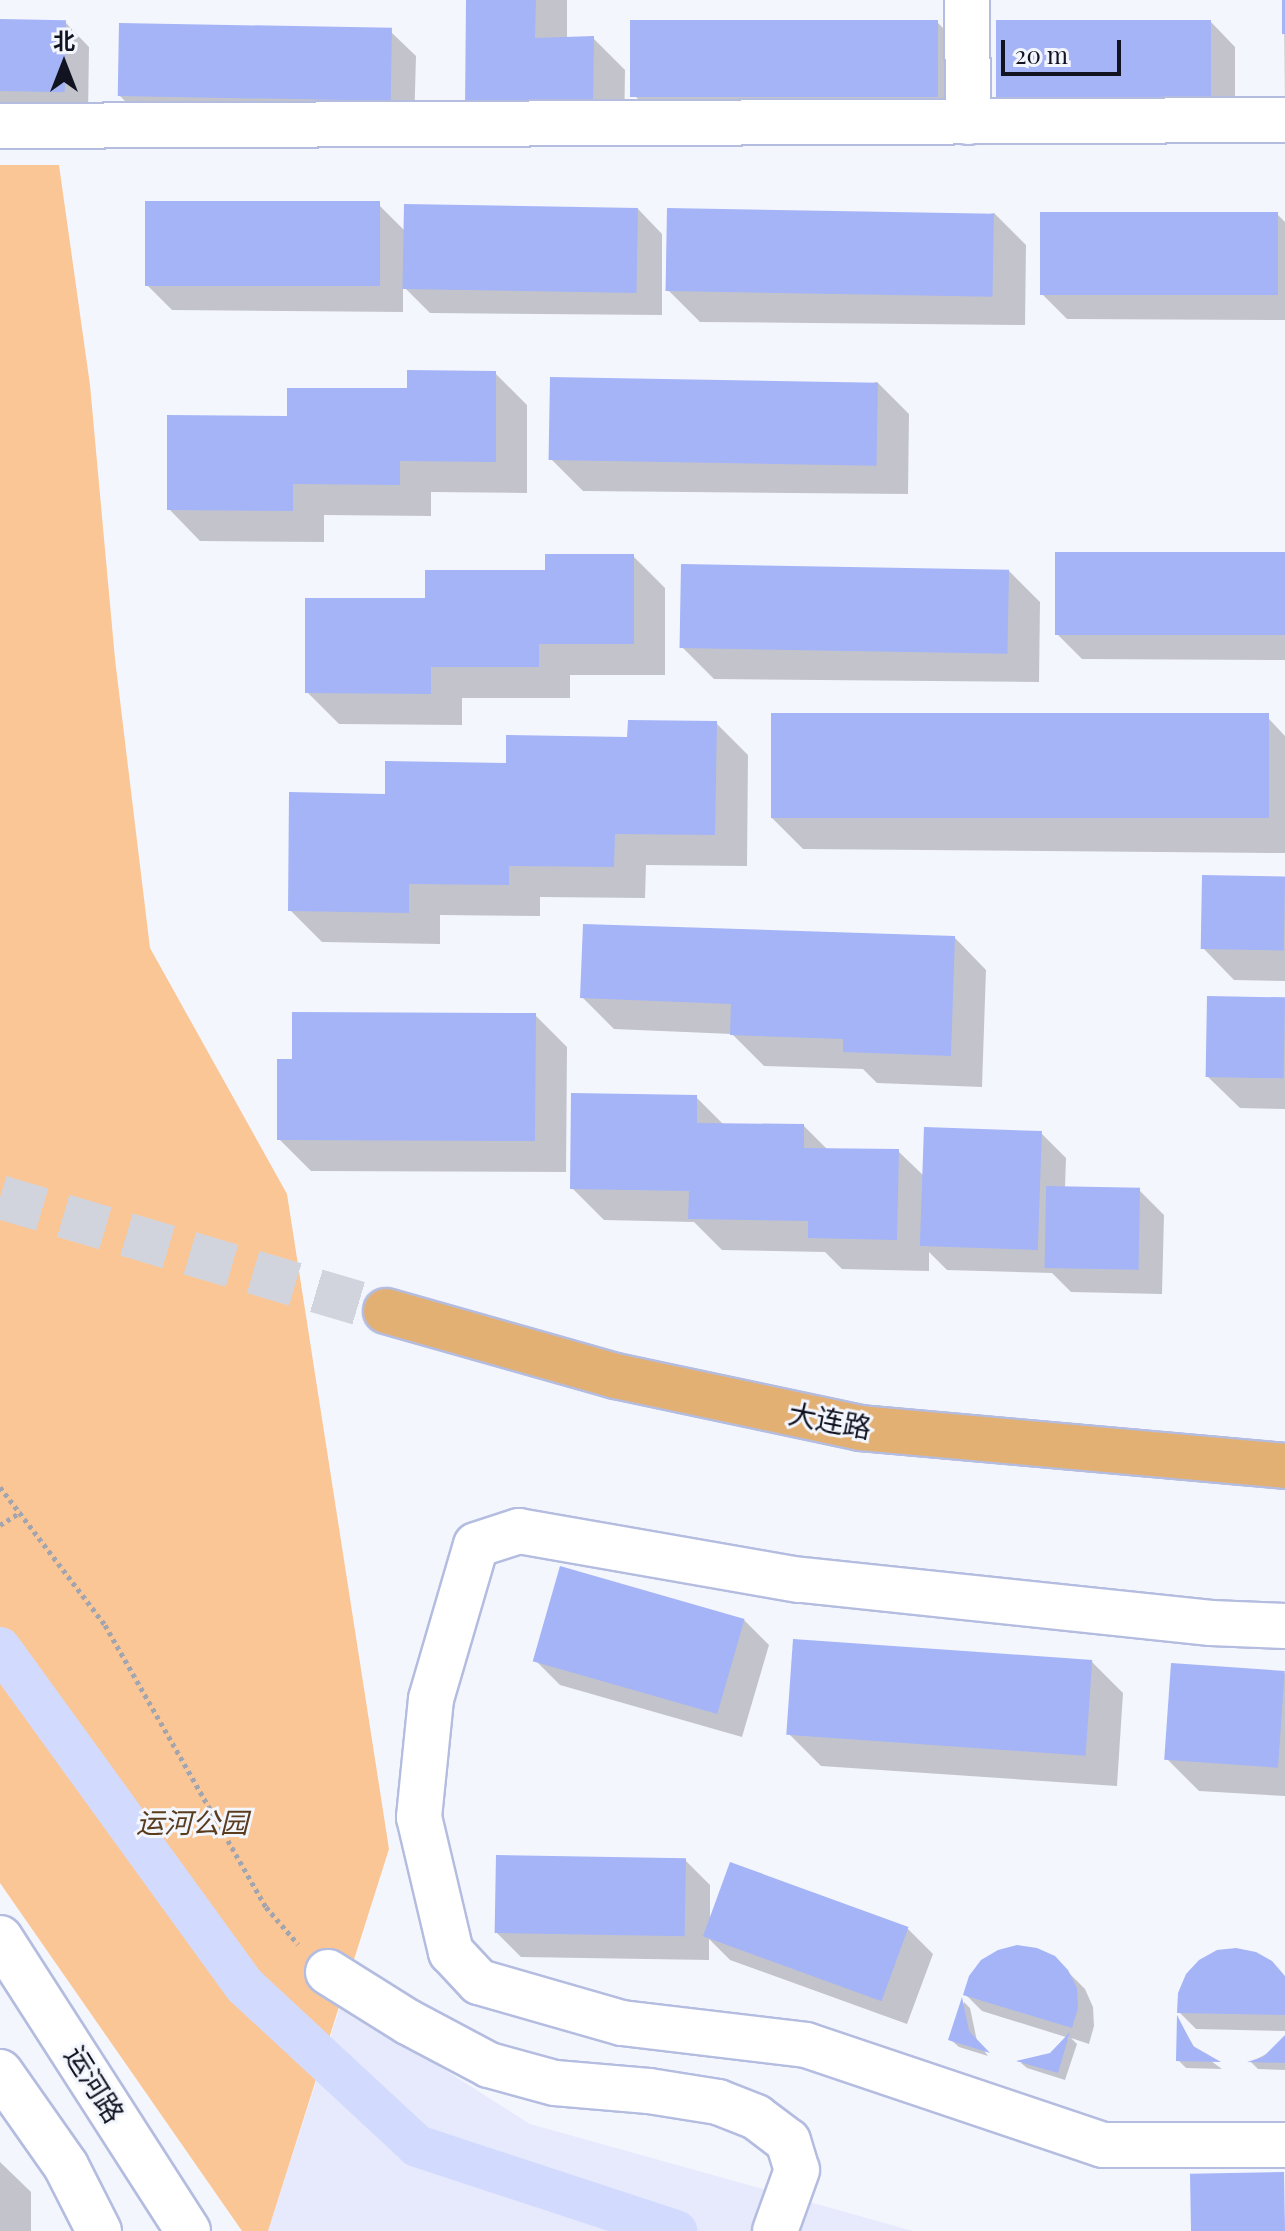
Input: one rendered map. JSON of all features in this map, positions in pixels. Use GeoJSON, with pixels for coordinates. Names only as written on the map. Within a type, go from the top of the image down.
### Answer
{"type":"FeatureCollection","features":[{"type":"Feature","properties":{"kind":"main road","name":"大连路"},"geometry":{"type":"LineString","coordinates":[[386,1311],[616,1376],[861,1428],[1285,1466]]}},
{"type":"Feature","properties":{"kind":"street"},"geometry":{"type":"LineString","coordinates":[[967,0],[968,122]]}},
{"type":"Feature","properties":{"kind":"street"},"geometry":{"type":"LineString","coordinates":[[0,126],[1285,120]]}},
{"type":"Feature","properties":{"kind":"street"},"geometry":{"type":"LineString","coordinates":[[1285,1626],[1211,1623],[799,1580],[519,1531],[476,1545],[431,1699],[419,1817],[451,1952],[479,1982],[622,2023],[806,2045],[1103,2145],[1285,2145]]}},
{"type":"Feature","properties":{"kind":"street","name":"运河路"},"geometry":{"type":"LineString","coordinates":[[0,1938],[188,2231]]}},
{"type":"Feature","properties":{"kind":"street"},"geometry":{"type":"LineString","coordinates":[[328,1972],[408,2022],[489,2065],[555,2083],[649,2091],[718,2102],[756,2117],[788,2141],[797,2170],[775,2231]]}},
{"type":"Feature","properties":{"kind":"street"},"geometry":{"type":"LineString","coordinates":[[0,2072],[66,2166],[99,2231]]}},
{"type":"Feature","properties":{"kind":"path"},"geometry":{"type":"LineString","coordinates":[[0,1487],[105,1625],[266,1907],[308,1956],[328,1972]]}},
{"type":"Feature","properties":{"kind":"path"},"geometry":{"type":"LineString","coordinates":[[0,1525],[21,1512]]}},
{"type":"Feature","properties":{"kind":"shaded area"},"geometry":{"type":"Polygon","coordinates":[[[341,2004],[530,2124],[913,2231],[268,2231],[341,2004]]]}},
{"type":"Feature","properties":{"kind":"green space","name":"运河公园"},"geometry":{"type":"Polygon","coordinates":[[[0,165],[59,165],[90,385],[115,659],[150,948],[287,1194],[389,1849],[268,2231],[242,2231],[0,1883],[0,165]]]}},
{"type":"Feature","properties":{"kind":"building"},"geometry":{"type":"Polygon","coordinates":[[[466,0],[536,0],[535,38],[594,36],[593,110],[465,111],[466,0]]]}},
{"type":"Feature","properties":{"kind":"building"},"geometry":{"type":"Polygon","coordinates":[[[1282,0],[1285,0],[1285,34],[1282,34],[1282,0]]]}},
{"type":"Feature","properties":{"kind":"building"},"geometry":{"type":"Polygon","coordinates":[[[0,19],[66,20],[65,92],[0,91],[0,19]]]}},
{"type":"Feature","properties":{"kind":"building"},"geometry":{"type":"Polygon","coordinates":[[[630,20],[938,20],[938,97],[630,97],[630,20]]]}},
{"type":"Feature","properties":{"kind":"building"},"geometry":{"type":"Polygon","coordinates":[[[996,20],[1211,20],[1211,97],[996,97],[996,20]]]}},
{"type":"Feature","properties":{"kind":"building"},"geometry":{"type":"Polygon","coordinates":[[[119,23],[392,28],[391,101],[118,96],[119,23]]]}},
{"type":"Feature","properties":{"kind":"building"},"geometry":{"type":"Polygon","coordinates":[[[145,201],[380,201],[380,286],[145,286],[145,201]]]}},
{"type":"Feature","properties":{"kind":"building"},"geometry":{"type":"Polygon","coordinates":[[[404,204],[638,208],[636,293],[403,289],[404,204]]]}},
{"type":"Feature","properties":{"kind":"building"},"geometry":{"type":"Polygon","coordinates":[[[667,208],[994,214],[993,297],[666,291],[667,208]]]}},
{"type":"Feature","properties":{"kind":"building"},"geometry":{"type":"Polygon","coordinates":[[[1040,212],[1278,212],[1278,295],[1040,295],[1040,212]]]}},
{"type":"Feature","properties":{"kind":"building"},"geometry":{"type":"Polygon","coordinates":[[[407,370],[496,371],[496,462],[400,461],[400,485],[293,484],[293,511],[167,510],[167,415],[287,416],[287,388],[407,388],[407,370]]]}},
{"type":"Feature","properties":{"kind":"building"},"geometry":{"type":"Polygon","coordinates":[[[550,377],[878,383],[877,466],[549,460],[550,377]]]}},
{"type":"Feature","properties":{"kind":"building"},"geometry":{"type":"Polygon","coordinates":[[[1055,552],[1285,552],[1285,635],[1055,635],[1055,552]]]}},
{"type":"Feature","properties":{"kind":"building"},"geometry":{"type":"Polygon","coordinates":[[[545,554],[634,554],[634,644],[539,644],[539,667],[431,667],[431,694],[305,693],[305,598],[425,598],[425,570],[545,570],[545,554]]]}},
{"type":"Feature","properties":{"kind":"building"},"geometry":{"type":"Polygon","coordinates":[[[681,564],[1009,570],[1007,654],[680,648],[681,564]]]}},
{"type":"Feature","properties":{"kind":"building"},"geometry":{"type":"Polygon","coordinates":[[[771,713],[1269,713],[1269,818],[771,818],[771,713]]]}},
{"type":"Feature","properties":{"kind":"building"},"geometry":{"type":"Polygon","coordinates":[[[628,720],[717,721],[715,835],[615,834],[614,867],[509,866],[509,885],[409,884],[409,913],[288,911],[289,792],[385,794],[385,761],[506,763],[506,735],[627,737],[628,720]]]}},
{"type":"Feature","properties":{"kind":"building"},"geometry":{"type":"Polygon","coordinates":[[[1202,875],[1285,876],[1284,950],[1201,949],[1202,875]]]}},
{"type":"Feature","properties":{"kind":"building"},"geometry":{"type":"Polygon","coordinates":[[[583,924],[955,936],[951,1056],[843,1052],[843,1039],[730,1035],[731,1004],[580,998],[583,924]]]}},
{"type":"Feature","properties":{"kind":"building"},"geometry":{"type":"Polygon","coordinates":[[[1207,996],[1285,997],[1284,1078],[1206,1077],[1207,996]]]}},
{"type":"Feature","properties":{"kind":"building"},"geometry":{"type":"Polygon","coordinates":[[[292,1012],[536,1013],[535,1141],[277,1140],[277,1059],[292,1059],[292,1012]]]}},
{"type":"Feature","properties":{"kind":"building"},"geometry":{"type":"Polygon","coordinates":[[[571,1093],[697,1095],[697,1123],[804,1124],[804,1148],[899,1149],[897,1240],[808,1238],[808,1221],[688,1219],[689,1191],[570,1189],[571,1093]]]}},
{"type":"Feature","properties":{"kind":"building"},"geometry":{"type":"Polygon","coordinates":[[[924,1127],[1042,1131],[1038,1250],[920,1246],[924,1127]]]}},
{"type":"Feature","properties":{"kind":"building"},"geometry":{"type":"Polygon","coordinates":[[[1046,1186],[1140,1188],[1139,1270],[1045,1268],[1046,1186]]]}},
{"type":"Feature","properties":{"kind":"building"},"geometry":{"type":"Polygon","coordinates":[[[560,1566],[745,1619],[717,1714],[533,1661],[560,1566]]]}},
{"type":"Feature","properties":{"kind":"building"},"geometry":{"type":"Polygon","coordinates":[[[793,1639],[1092,1660],[1086,1756],[786,1735],[793,1639]]]}},
{"type":"Feature","properties":{"kind":"building"},"geometry":{"type":"Polygon","coordinates":[[[1171,1663],[1285,1671],[1278,1768],[1164,1760],[1171,1663]]]}},
{"type":"Feature","properties":{"kind":"building"},"geometry":{"type":"Polygon","coordinates":[[[496,1855],[686,1858],[685,1936],[495,1933],[496,1855]]]}},
{"type":"Feature","properties":{"kind":"building"},"geometry":{"type":"Polygon","coordinates":[[[730,1862],[909,1927],[882,2001],[703,1936],[730,1862]]]}},
{"type":"Feature","properties":{"kind":"building"},"geometry":{"type":"Polygon","coordinates":[[[1017,1945],[1037,1948],[1055,1956],[1068,1970],[1077,1988],[1078,2008],[1072,2028],[963,1995],[969,1976],[981,1960],[998,1950],[1017,1945]]]}},
{"type":"Feature","properties":{"kind":"building"},"geometry":{"type":"Polygon","coordinates":[[[1236,1948],[1256,1952],[1272,1961],[1285,1976],[1285,2015],[1177,2013],[1178,1993],[1186,1974],[1199,1960],[1217,1950],[1236,1948]]]}},
{"type":"Feature","properties":{"kind":"building"},"geometry":{"type":"Polygon","coordinates":[[[962,1997],[969,2031],[990,2053],[948,2040],[962,1997]]]}},
{"type":"Feature","properties":{"kind":"building"},"geometry":{"type":"Polygon","coordinates":[[[1177,2015],[1193,2046],[1221,2062],[1176,2061],[1177,2015]]]}},
{"type":"Feature","properties":{"kind":"building"},"geometry":{"type":"Polygon","coordinates":[[[1070,2032],[1058,2073],[1016,2061],[1050,2053],[1070,2032]]]}},
{"type":"Feature","properties":{"kind":"building"},"geometry":{"type":"Polygon","coordinates":[[[1285,2035],[1285,2063],[1247,2062],[1263,2057],[1285,2035]]]}},
{"type":"Feature","properties":{"kind":"building"},"geometry":{"type":"Polygon","coordinates":[[[1284,2172],[1285,2231],[1191,2231],[1190,2174],[1284,2172]]]}},
{"type":"Feature","properties":{"kind":"waterway"},"geometry":{"type":"LineString","coordinates":[[0,1648],[245,1986],[417,2146],[676,2231]]}},
{"type":"Feature","properties":{"kind":"tunnel"},"geometry":{"type":"LineString","coordinates":[[0,1197],[386,1311]]}}]}
